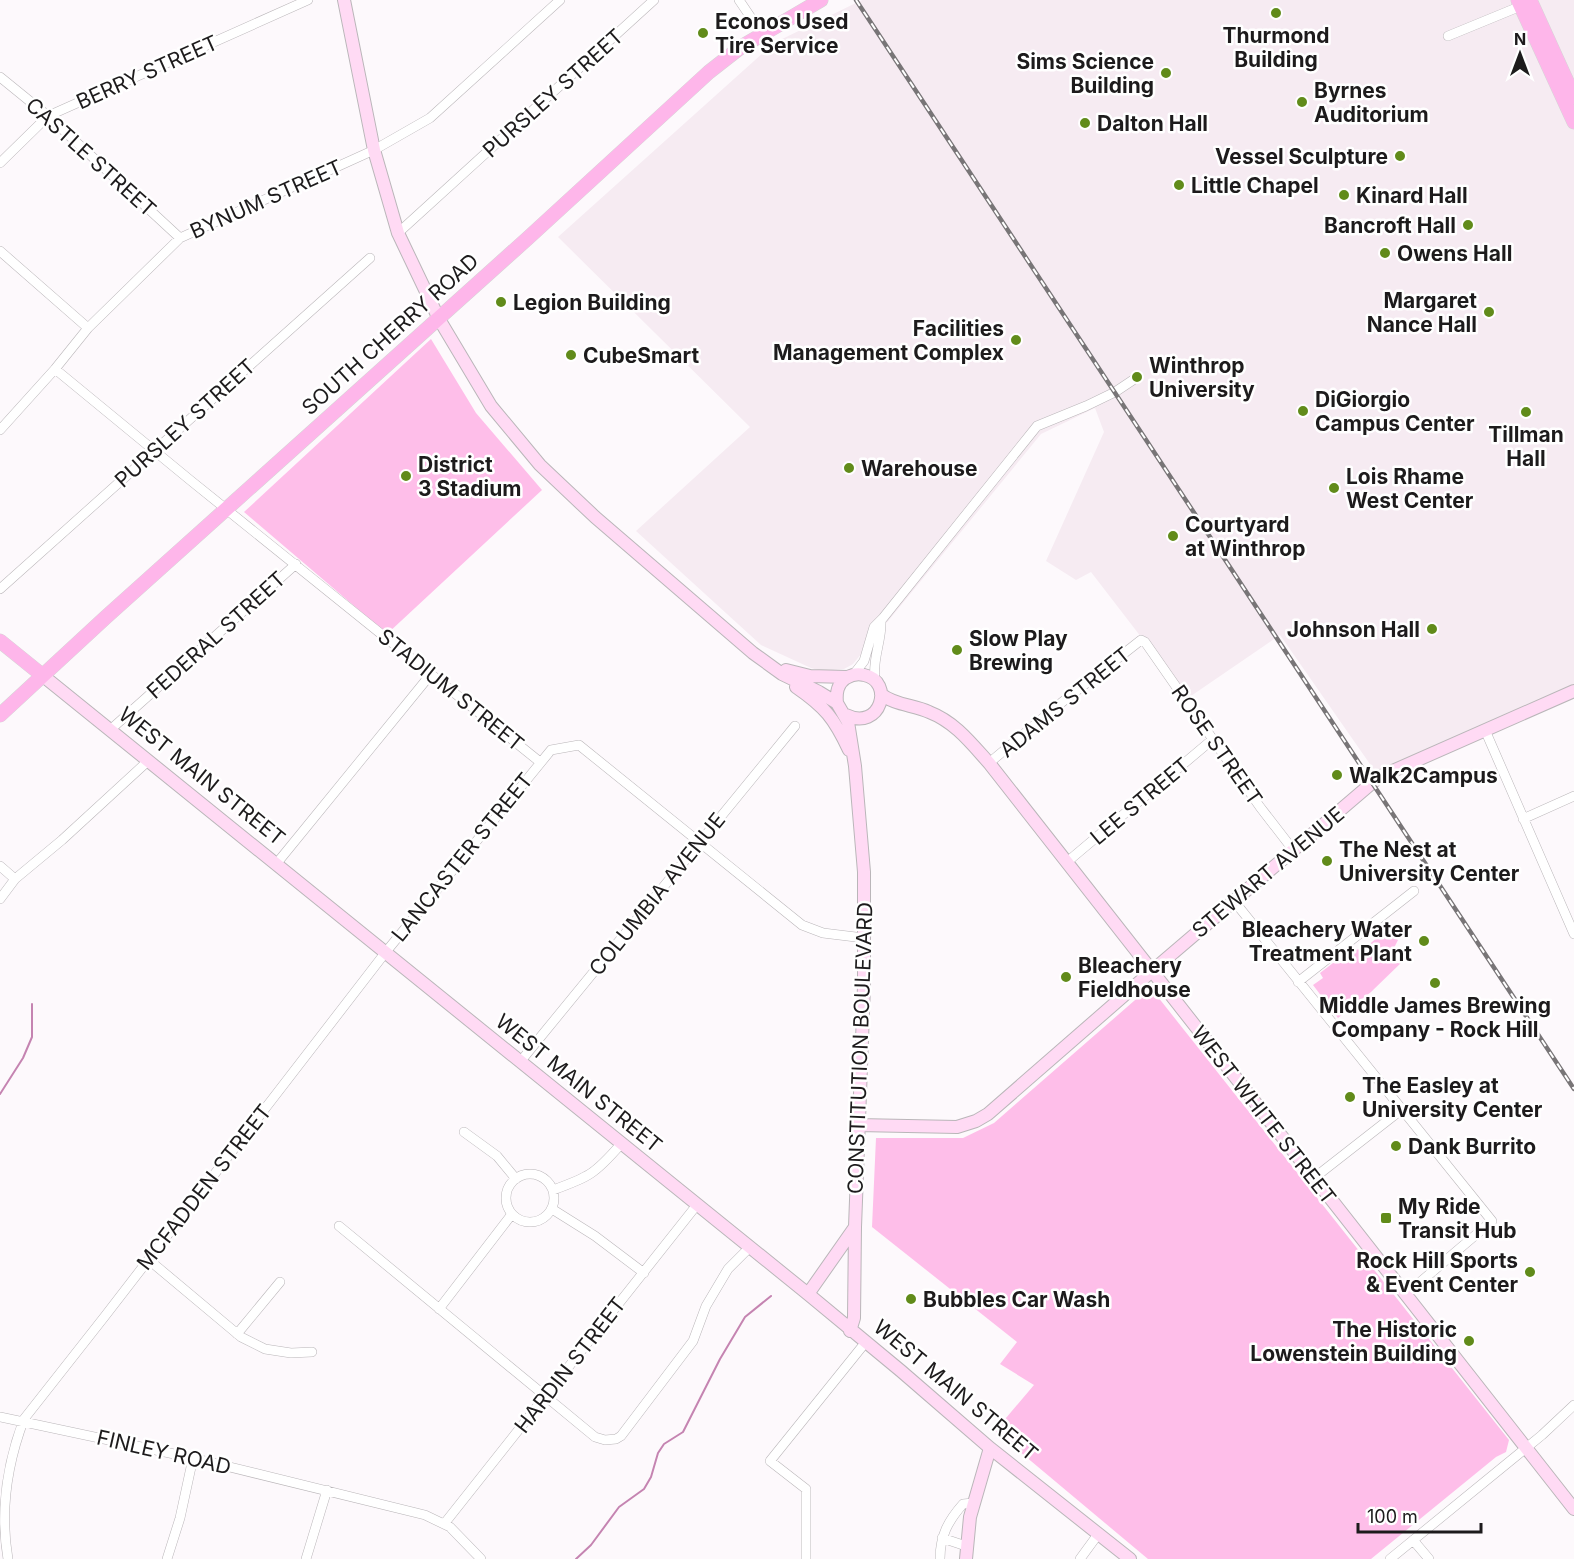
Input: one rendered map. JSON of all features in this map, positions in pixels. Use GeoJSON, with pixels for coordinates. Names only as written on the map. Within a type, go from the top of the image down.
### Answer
{"type":"FeatureCollection","features":[{"type":"Feature","properties":{"kind":"main road","name":"SOUTH CHERRY ROAD"},"geometry":{"type":"LineString","coordinates":[[0,715],[709,72],[762,34],[821,0]]}},
{"type":"Feature","properties":{"kind":"main road"},"geometry":{"type":"LineString","coordinates":[[1527,1],[1574,97]]}},
{"type":"Feature","properties":{"kind":"main road"},"geometry":{"type":"LineString","coordinates":[[1527,1],[1574,122]]}},
{"type":"Feature","properties":{"kind":"main road","name":"WEST MAIN STREET"},"geometry":{"type":"LineString","coordinates":[[0,641],[42,675]]}},
{"type":"Feature","properties":{"kind":"street","name":"BERRY STREET"},"geometry":{"type":"LineString","coordinates":[[0,163],[48,116],[308,0]]}},
{"type":"Feature","properties":{"kind":"street","name":"CONSTITUTION BOULEVARD"},"geometry":{"type":"LineString","coordinates":[[344,0],[374,150],[398,233],[439,319],[491,406],[540,465],[594,517],[753,653],[782,674],[837,703],[846,715],[855,763],[864,872],[862,1054],[858,1125],[854,1318],[850,1331]]}},
{"type":"Feature","properties":{"kind":"street","name":"BYNUM STREET"},"geometry":{"type":"LineString","coordinates":[[0,430],[88,328],[180,238],[213,221],[374,150],[430,118],[560,0]]}},
{"type":"Feature","properties":{"kind":"street","name":"PURSLEY STREET"},"geometry":{"type":"LineString","coordinates":[[398,233],[654,0]]}},
{"type":"Feature","properties":{"kind":"street"},"geometry":{"type":"LineString","coordinates":[[739,0],[762,34]]}},
{"type":"Feature","properties":{"kind":"street"},"geometry":{"type":"LineString","coordinates":[[1448,36],[1527,1]]}},
{"type":"Feature","properties":{"kind":"street","name":"CASTLE STREET"},"geometry":{"type":"LineString","coordinates":[[0,77],[48,116],[180,238]]}},
{"type":"Feature","properties":{"kind":"street"},"geometry":{"type":"LineString","coordinates":[[0,251],[88,328]]}},
{"type":"Feature","properties":{"kind":"street","name":"PURSLEY STREET"},"geometry":{"type":"LineString","coordinates":[[0,589],[370,258]]}},
{"type":"Feature","properties":{"kind":"street","name":"STADIUM STREET"},"geometry":{"type":"LineString","coordinates":[[55,369],[540,762],[551,750],[579,745],[802,925],[824,933],[864,938]]}},
{"type":"Feature","properties":{"kind":"street"},"geometry":{"type":"LineString","coordinates":[[837,703],[837,689],[864,661],[874,627],[1037,426],[1086,406],[1133,380]]}},
{"type":"Feature","properties":{"kind":"street","name":"FEDERAL STREET"},"geometry":{"type":"LineString","coordinates":[[110,730],[296,564]]}},
{"type":"Feature","properties":{"kind":"street"},"geometry":{"type":"LineString","coordinates":[[881,621],[874,657],[875,680],[881,694]]}},
{"type":"Feature","properties":{"kind":"street","name":"ROSE STREET"},"geometry":{"type":"LineString","coordinates":[[1141,640],[1145,642],[1294,851]]}},
{"type":"Feature","properties":{"kind":"street","name":"ADAMS STREET"},"geometry":{"type":"LineString","coordinates":[[989,763],[1141,640]]}},
{"type":"Feature","properties":{"kind":"street","name":"CONSTITUTION BOULEVARD"},"geometry":{"type":"LineString","coordinates":[[771,665],[810,676],[861,674],[875,680]]}},
{"type":"Feature","properties":{"kind":"street"},"geometry":{"type":"LineString","coordinates":[[277,863],[431,674]]}},
{"type":"Feature","properties":{"kind":"street"},"geometry":{"type":"LineString","coordinates":[[782,674],[830,715],[855,763]]}},
{"type":"Feature","properties":{"kind":"street","name":"WEST MAIN STREET"},"geometry":{"type":"LineString","coordinates":[[42,675],[277,863],[696,1206],[808,1294],[850,1331],[902,1371],[990,1448],[1130,1559]]}},
{"type":"Feature","properties":{"kind":"street","name":"STEWART AVENUE"},"geometry":{"type":"LineString","coordinates":[[858,1125],[951,1127],[976,1121],[1000,1105],[1152,971],[1379,777],[1574,691]]}},
{"type":"Feature","properties":{"kind":"street","name":"CONSTITUTION BOULEVARD"},"geometry":{"type":"LineString","coordinates":[[855,763],[859,731],[881,701],[881,694]]}},
{"type":"Feature","properties":{"kind":"street","name":"WEST WHITE STREET"},"geometry":{"type":"LineString","coordinates":[[881,694],[892,701],[920,708],[939,716],[959,729],[989,763],[1574,1509]]}},
{"type":"Feature","properties":{"kind":"street","name":"WEST WHITE STREET"},"geometry":{"type":"LineString","coordinates":[[871,714],[891,707],[920,708]]}},
{"type":"Feature","properties":{"kind":"street"},"geometry":{"type":"LineString","coordinates":[[846,715],[860,719],[871,714]]}},
{"type":"Feature","properties":{"kind":"street","name":"COLUMBIA AVENUE"},"geometry":{"type":"LineString","coordinates":[[520,1062],[795,726]]}},
{"type":"Feature","properties":{"kind":"street"},"geometry":{"type":"LineString","coordinates":[[1485,730],[1574,934]]}},
{"type":"Feature","properties":{"kind":"street","name":"LEE STREET"},"geometry":{"type":"LineString","coordinates":[[1067,862],[1213,739]]}},
{"type":"Feature","properties":{"kind":"street"},"geometry":{"type":"LineString","coordinates":[[0,899],[15,879],[62,840],[148,761]]}},
{"type":"Feature","properties":{"kind":"street","name":"LANCASTER STREET"},"geometry":{"type":"LineString","coordinates":[[385,953],[540,762]]}},
{"type":"Feature","properties":{"kind":"street"},"geometry":{"type":"LineString","coordinates":[[1523,819],[1574,796]]}},
{"type":"Feature","properties":{"kind":"street"},"geometry":{"type":"LineString","coordinates":[[0,866],[15,879]]}},
{"type":"Feature","properties":{"kind":"street"},"geometry":{"type":"LineString","coordinates":[[1298,982],[1414,891]]}},
{"type":"Feature","properties":{"kind":"street"},"geometry":{"type":"LineString","coordinates":[[1234,901],[1492,1221],[1406,1295]]}},
{"type":"Feature","properties":{"kind":"street","name":"MCFADDEN STREET"},"geometry":{"type":"LineString","coordinates":[[23,1421],[385,953]]}},
{"type":"Feature","properties":{"kind":"street"},"geometry":{"type":"LineString","coordinates":[[1314,1178],[1401,1110]]}},
{"type":"Feature","properties":{"kind":"street"},"geometry":{"type":"LineString","coordinates":[[464,1132],[497,1156],[516,1179]]}},
{"type":"Feature","properties":{"kind":"street"},"geometry":{"type":"LineString","coordinates":[[553,1190],[590,1176],[621,1144]]}},
{"type":"Feature","properties":{"kind":"street"},"geometry":{"type":"LineString","coordinates":[[532,1174],[548,1182],[553,1190],[552,1209],[538,1221],[528,1222],[519,1219],[507,1206],[508,1188],[516,1179],[532,1174]]}},
{"type":"Feature","properties":{"kind":"street","name":"HARDIN STREET"},"geometry":{"type":"LineString","coordinates":[[444,1524],[696,1206]]}},
{"type":"Feature","properties":{"kind":"street"},"geometry":{"type":"LineString","coordinates":[[552,1209],[595,1236],[644,1272]]}},
{"type":"Feature","properties":{"kind":"street"},"geometry":{"type":"LineString","coordinates":[[439,1309],[512,1214]]}},
{"type":"Feature","properties":{"kind":"street"},"geometry":{"type":"LineString","coordinates":[[339,1226],[595,1437],[605,1440],[621,1436],[693,1341],[706,1306],[728,1269],[749,1248]]}},
{"type":"Feature","properties":{"kind":"street"},"geometry":{"type":"LineString","coordinates":[[808,1294],[855,1227]]}},
{"type":"Feature","properties":{"kind":"street"},"geometry":{"type":"LineString","coordinates":[[149,1260],[237,1334],[264,1348],[291,1353],[312,1352]]}},
{"type":"Feature","properties":{"kind":"street"},"geometry":{"type":"LineString","coordinates":[[237,1334],[280,1282]]}},
{"type":"Feature","properties":{"kind":"street"},"geometry":{"type":"LineString","coordinates":[[806,1559],[806,1489],[770,1461],[865,1343]]}},
{"type":"Feature","properties":{"kind":"street"},"geometry":{"type":"LineString","coordinates":[[1390,1559],[1574,1405]]}},
{"type":"Feature","properties":{"kind":"street","name":"FINLEY ROAD"},"geometry":{"type":"LineString","coordinates":[[0,1417],[194,1458],[327,1490],[425,1515],[444,1524]]}},
{"type":"Feature","properties":{"kind":"street"},"geometry":{"type":"LineString","coordinates":[[8,1559],[2,1528],[3,1499],[23,1421]]}},
{"type":"Feature","properties":{"kind":"street"},"geometry":{"type":"LineString","coordinates":[[942,1538],[966,1553],[973,1503],[990,1448]]}},
{"type":"Feature","properties":{"kind":"street"},"geometry":{"type":"LineString","coordinates":[[167,1559],[180,1518],[194,1458]]}},
{"type":"Feature","properties":{"kind":"street"},"geometry":{"type":"LineString","coordinates":[[306,1559],[327,1490]]}},
{"type":"Feature","properties":{"kind":"street"},"geometry":{"type":"LineString","coordinates":[[940,1559],[942,1538],[948,1523],[963,1504],[973,1503]]}},
{"type":"Feature","properties":{"kind":"street"},"geometry":{"type":"LineString","coordinates":[[444,1524],[481,1559]]}},
{"type":"Feature","properties":{"kind":"street"},"geometry":{"type":"LineString","coordinates":[[1080,1559],[1099,1533]]}},
{"type":"Feature","properties":{"kind":"street"},"geometry":{"type":"LineString","coordinates":[[1413,1540],[1429,1559]]}},
{"type":"Feature","properties":{"kind":"shaded area","name":"Winthrop University"},"geometry":{"type":"Polygon","coordinates":[[[862,0],[1574,0],[1574,691],[1379,777],[1280,635],[1188,698],[1091,572],[1076,580],[1046,561],[1104,432],[1095,408],[1041,434],[853,664],[844,669],[821,671],[761,645],[636,531],[750,427],[558,237],[774,43],[862,0]]]}},
{"type":"Feature","properties":{"kind":"shaded area","name":"District 3 Stadium"},"geometry":{"type":"Polygon","coordinates":[[[431,339],[476,413],[542,490],[387,634],[244,512],[431,339]]]}},
{"type":"Feature","properties":{"kind":"shaded area"},"geometry":{"type":"Polygon","coordinates":[[[1388,928],[1398,940],[1394,948],[1404,960],[1371,992],[1338,1018],[1313,985],[1323,978],[1320,973],[1350,950],[1364,949],[1388,928]]]}},
{"type":"Feature","properties":{"kind":"shaded area"},"geometry":{"type":"Polygon","coordinates":[[[1150,987],[1509,1440],[1506,1452],[1496,1457],[1371,1559],[1148,1559],[995,1431],[1034,1385],[1000,1364],[1017,1342],[872,1227],[876,1138],[963,1138],[994,1123],[1150,987]]]}},
{"type":"Feature","properties":{"kind":"waterway"},"geometry":{"type":"LineString","coordinates":[[0,1094],[23,1058],[32,1037],[32,1004]]}},
{"type":"Feature","properties":{"kind":"waterway"},"geometry":{"type":"LineString","coordinates":[[576,1559],[591,1545],[619,1507],[644,1489],[651,1477],[658,1453],[664,1444],[683,1432],[720,1359],[745,1317],[771,1296]]}},
{"type":"Feature","properties":{"kind":"railway"},"geometry":{"type":"LineString","coordinates":[[856,0],[1574,1089]]}},
{"type":"Feature","properties":{"kind":"place","name":"Thurmond Building"},"geometry":{"type":"Point","coordinates":[1276,13]}},
{"type":"Feature","properties":{"kind":"place","name":"Econos Used Tire Service"},"geometry":{"type":"Point","coordinates":[703,33]}},
{"type":"Feature","properties":{"kind":"place","name":"Sims Science Building"},"geometry":{"type":"Point","coordinates":[1166,73]}},
{"type":"Feature","properties":{"kind":"place","name":"Byrnes Auditorium"},"geometry":{"type":"Point","coordinates":[1302,102]}},
{"type":"Feature","properties":{"kind":"place","name":"Dalton Hall"},"geometry":{"type":"Point","coordinates":[1085,123]}},
{"type":"Feature","properties":{"kind":"place","name":"Vessel Sculpture"},"geometry":{"type":"Point","coordinates":[1400,156]}},
{"type":"Feature","properties":{"kind":"place","name":"Little Chapel"},"geometry":{"type":"Point","coordinates":[1179,185]}},
{"type":"Feature","properties":{"kind":"place","name":"Kinard Hall"},"geometry":{"type":"Point","coordinates":[1344,195]}},
{"type":"Feature","properties":{"kind":"place","name":"Bancroft Hall"},"geometry":{"type":"Point","coordinates":[1468,225]}},
{"type":"Feature","properties":{"kind":"place","name":"Owens Hall"},"geometry":{"type":"Point","coordinates":[1385,253]}},
{"type":"Feature","properties":{"kind":"place","name":"Legion Building"},"geometry":{"type":"Point","coordinates":[501,302]}},
{"type":"Feature","properties":{"kind":"place","name":"Margaret Nance Hall"},"geometry":{"type":"Point","coordinates":[1489,312]}},
{"type":"Feature","properties":{"kind":"place","name":"Facilities Management Complex"},"geometry":{"type":"Point","coordinates":[1016,340]}},
{"type":"Feature","properties":{"kind":"place","name":"CubeSmart"},"geometry":{"type":"Point","coordinates":[571,355]}},
{"type":"Feature","properties":{"kind":"place","name":"Winthrop University"},"geometry":{"type":"Point","coordinates":[1137,377]}},
{"type":"Feature","properties":{"kind":"place","name":"DiGiorgio Campus Center"},"geometry":{"type":"Point","coordinates":[1303,411]}},
{"type":"Feature","properties":{"kind":"place","name":"Tillman Hall"},"geometry":{"type":"Point","coordinates":[1526,412]}},
{"type":"Feature","properties":{"kind":"place","name":"Warehouse"},"geometry":{"type":"Point","coordinates":[849,468]}},
{"type":"Feature","properties":{"kind":"place","name":"District 3 Stadium"},"geometry":{"type":"Point","coordinates":[406,476]}},
{"type":"Feature","properties":{"kind":"place","name":"Lois Rhame West Center"},"geometry":{"type":"Point","coordinates":[1334,488]}},
{"type":"Feature","properties":{"kind":"place","name":"Courtyard at Winthrop"},"geometry":{"type":"Point","coordinates":[1173,536]}},
{"type":"Feature","properties":{"kind":"place","name":"Johnson Hall"},"geometry":{"type":"Point","coordinates":[1432,629]}},
{"type":"Feature","properties":{"kind":"place","name":"Slow Play Brewing"},"geometry":{"type":"Point","coordinates":[957,650]}},
{"type":"Feature","properties":{"kind":"place","name":"Walk2Campus"},"geometry":{"type":"Point","coordinates":[1337,775]}},
{"type":"Feature","properties":{"kind":"place","name":"The Nest at University Center"},"geometry":{"type":"Point","coordinates":[1327,861]}},
{"type":"Feature","properties":{"kind":"place","name":"Bleachery Water Treatment Plant"},"geometry":{"type":"Point","coordinates":[1424,941]}},
{"type":"Feature","properties":{"kind":"place","name":"Bleachery Fieldhouse"},"geometry":{"type":"Point","coordinates":[1066,977]}},
{"type":"Feature","properties":{"kind":"place","name":"Middle James Brewing Company - Rock Hill"},"geometry":{"type":"Point","coordinates":[1435,983]}},
{"type":"Feature","properties":{"kind":"place","name":"The Easley at University Center"},"geometry":{"type":"Point","coordinates":[1350,1097]}},
{"type":"Feature","properties":{"kind":"place","name":"Dank Burrito"},"geometry":{"type":"Point","coordinates":[1396,1146]}},
{"type":"Feature","properties":{"kind":"place","name":"My Ride Transit Hub"},"geometry":{"type":"Point","coordinates":[1386,1218]}},
{"type":"Feature","properties":{"kind":"place","name":"Rock Hill Sports & Event Center"},"geometry":{"type":"Point","coordinates":[1530,1272]}},
{"type":"Feature","properties":{"kind":"place","name":"Bubbles Car Wash"},"geometry":{"type":"Point","coordinates":[911,1299]}},
{"type":"Feature","properties":{"kind":"place","name":"The Historic Lowenstein Building"},"geometry":{"type":"Point","coordinates":[1469,1341]}}]}
